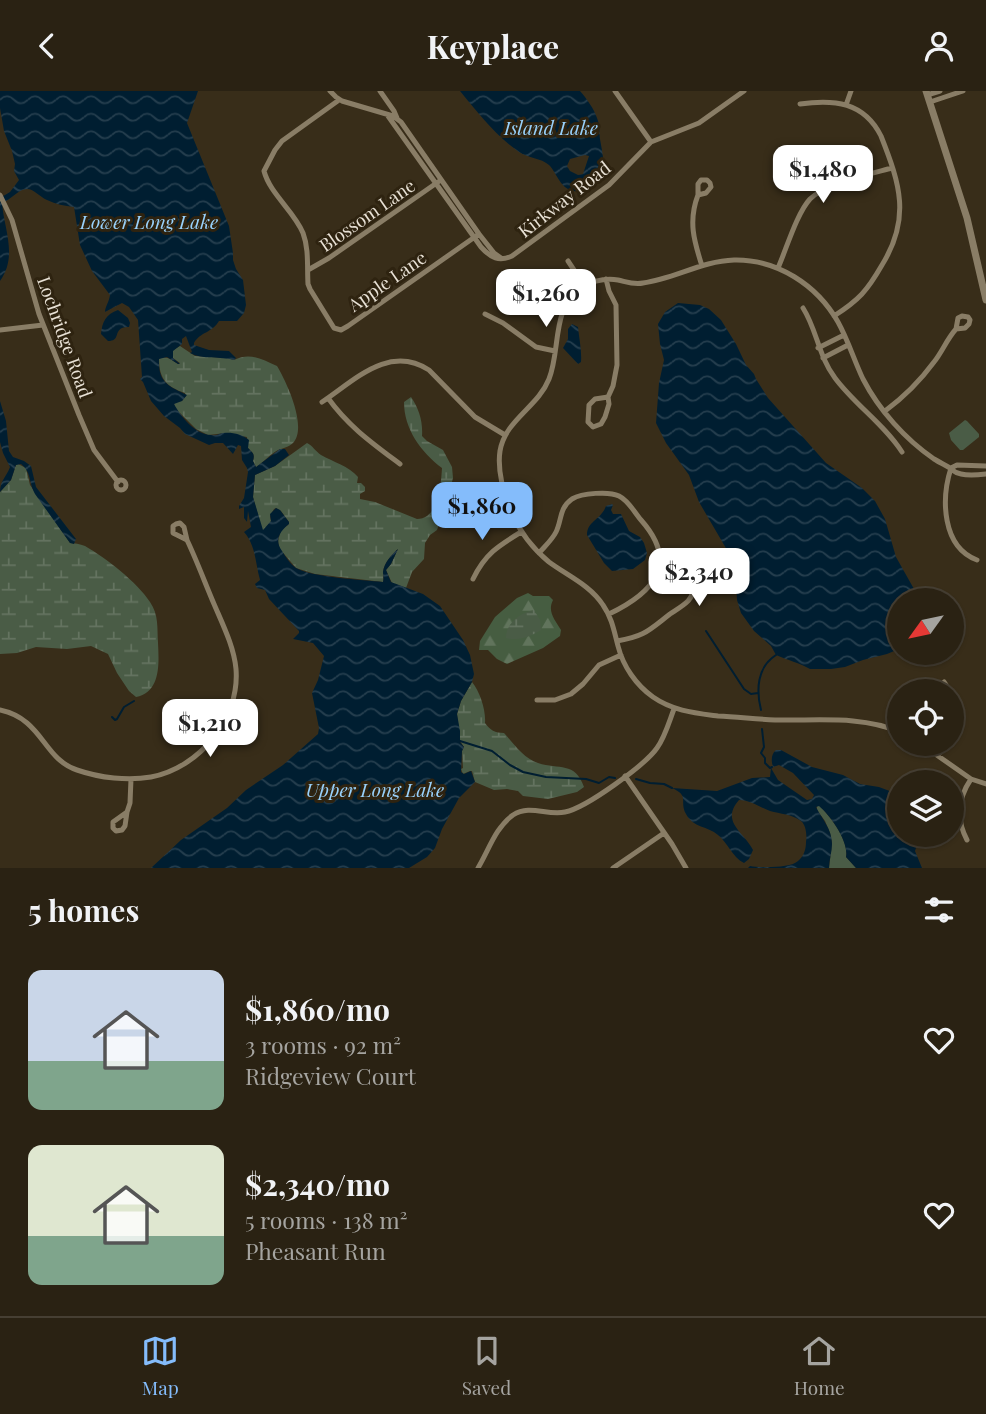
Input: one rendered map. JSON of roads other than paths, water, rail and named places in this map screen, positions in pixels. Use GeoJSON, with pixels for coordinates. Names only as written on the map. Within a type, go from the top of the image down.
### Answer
{"type":"FeatureCollection","features":[{"type":"Feature","properties":{"kind":"main road"},"geometry":{"type":"LineString","coordinates":[[928,96],[967,218],[986,300]]}},
{"type":"Feature","properties":{"kind":"street"},"geometry":{"type":"LineString","coordinates":[[330,91],[339,100],[397,118]]}},
{"type":"Feature","properties":{"kind":"street","name":"Kirkway Road"},"geometry":{"type":"LineString","coordinates":[[380,91],[438,182]]}},
{"type":"Feature","properties":{"kind":"street"},"geometry":{"type":"LineString","coordinates":[[615,91],[651,142]]}},
{"type":"Feature","properties":{"kind":"street","name":"Kirkway Road"},"geometry":{"type":"LineString","coordinates":[[388,115],[476,235],[481,247],[491,257],[503,259],[517,253],[603,190],[651,142],[699,123],[744,91]]}},
{"type":"Feature","properties":{"kind":"street"},"geometry":{"type":"LineString","coordinates":[[846,105],[851,91]]}},
{"type":"Feature","properties":{"kind":"street"},"geometry":{"type":"LineString","coordinates":[[928,96],[940,91]]}},
{"type":"Feature","properties":{"kind":"street"},"geometry":{"type":"LineString","coordinates":[[928,96],[963,91]]}},
{"type":"Feature","properties":{"kind":"street","name":"Apple Lane"},"geometry":{"type":"LineString","coordinates":[[339,100],[282,141],[264,171],[303,233],[307,248],[308,284],[334,328],[341,330],[476,235]]}},
{"type":"Feature","properties":{"kind":"street"},"geometry":{"type":"LineString","coordinates":[[800,104],[828,101],[860,111],[876,128],[898,191],[899,224],[890,253],[865,293],[834,316]]}},
{"type":"Feature","properties":{"kind":"street"},"geometry":{"type":"LineString","coordinates":[[778,268],[802,211],[810,199],[830,187],[891,168]]}},
{"type":"Feature","properties":{"kind":"street","name":"Blossom Lane"},"geometry":{"type":"LineString","coordinates":[[308,271],[438,182]]}},
{"type":"Feature","properties":{"kind":"street","name":"Lochridge Road"},"geometry":{"type":"LineString","coordinates":[[0,195],[12,220],[35,304],[91,443],[118,482]]}},
{"type":"Feature","properties":{"kind":"street"},"geometry":{"type":"LineString","coordinates":[[698,195],[692,224],[694,242],[702,266]]}},
{"type":"Feature","properties":{"kind":"street"},"geometry":{"type":"LineString","coordinates":[[568,261],[578,276],[592,282]]}},
{"type":"Feature","properties":{"kind":"street"},"geometry":{"type":"LineString","coordinates":[[887,728],[858,721],[762,719],[697,714],[674,709],[652,697],[630,673],[621,655],[609,614],[599,599],[539,553],[521,531],[508,504],[500,470],[499,454],[505,435],[543,391],[552,372],[565,304],[576,292],[592,282],[606,279],[645,283],[718,262],[753,261],[778,268],[797,278],[824,302],[844,335],[865,383],[913,443],[957,474],[986,474]]}},
{"type":"Feature","properties":{"kind":"street"},"geometry":{"type":"LineString","coordinates":[[606,279],[617,305],[618,358],[605,417],[601,424],[593,427],[588,422],[589,405],[595,399],[608,397]]}},
{"type":"Feature","properties":{"kind":"street"},"geometry":{"type":"LineString","coordinates":[[803,307],[818,348],[831,372],[902,452]]}},
{"type":"Feature","properties":{"kind":"street"},"geometry":{"type":"LineString","coordinates":[[485,314],[503,323],[536,347],[555,351]]}},
{"type":"Feature","properties":{"kind":"street"},"geometry":{"type":"LineString","coordinates":[[0,330],[43,325]]}},
{"type":"Feature","properties":{"kind":"street"},"geometry":{"type":"LineString","coordinates":[[885,411],[925,374],[956,329]]}},
{"type":"Feature","properties":{"kind":"street"},"geometry":{"type":"LineString","coordinates":[[818,348],[844,335]]}},
{"type":"Feature","properties":{"kind":"street"},"geometry":{"type":"LineString","coordinates":[[823,358],[848,345]]}},
{"type":"Feature","properties":{"kind":"street"},"geometry":{"type":"LineString","coordinates":[[400,464],[351,427],[325,400],[382,363],[397,360],[421,365],[433,373],[475,417],[505,435]]}},
{"type":"Feature","properties":{"kind":"street"},"geometry":{"type":"LineString","coordinates":[[977,560],[958,547],[949,526],[945,492],[951,468],[957,465],[986,466]]}},
{"type":"Feature","properties":{"kind":"street"},"geometry":{"type":"LineString","coordinates":[[539,553],[553,537],[562,511],[569,502],[582,495],[609,494],[618,495],[625,501],[652,533],[659,549],[659,560],[656,576],[648,589],[632,602],[609,614]]}},
{"type":"Feature","properties":{"kind":"street"},"geometry":{"type":"LineString","coordinates":[[473,579],[490,552],[521,531]]}},
{"type":"Feature","properties":{"kind":"street"},"geometry":{"type":"LineString","coordinates":[[0,710],[24,719],[67,766],[96,775],[131,779],[160,775],[191,758],[215,737],[234,701],[237,676],[233,653],[187,540]]}},
{"type":"Feature","properties":{"kind":"street"},"geometry":{"type":"LineString","coordinates":[[617,641],[649,632],[690,597],[694,584],[688,569],[675,561],[659,560]]}},
{"type":"Feature","properties":{"kind":"street"},"geometry":{"type":"LineString","coordinates":[[537,700],[555,700],[571,694],[599,665],[621,655]]}},
{"type":"Feature","properties":{"kind":"street"},"geometry":{"type":"LineString","coordinates":[[478,868],[498,830],[513,815],[528,810],[559,813],[572,810],[645,762],[658,748],[674,709]]}},
{"type":"Feature","properties":{"kind":"street"},"geometry":{"type":"LineString","coordinates":[[939,756],[971,779],[986,784]]}},
{"type":"Feature","properties":{"kind":"street"},"geometry":{"type":"LineString","coordinates":[[625,776],[686,868]]}},
{"type":"Feature","properties":{"kind":"street"},"geometry":{"type":"LineString","coordinates":[[127,812],[131,779]]}},
{"type":"Feature","properties":{"kind":"street"},"geometry":{"type":"LineString","coordinates":[[967,840],[959,811],[962,796],[971,779]]}},
{"type":"Feature","properties":{"kind":"street"},"geometry":{"type":"LineString","coordinates":[[613,868],[664,833]]}},
{"type":"Feature","properties":{"kind":"water"},"geometry":{"type":"Polygon","coordinates":[[[0,91],[198,91],[187,123],[229,226],[233,260],[243,280],[246,305],[244,313],[237,321],[219,321],[194,343],[209,350],[229,351],[236,358],[234,360],[190,353],[192,352],[186,336],[182,339],[182,344],[173,351],[173,358],[180,364],[167,357],[159,359],[160,373],[166,383],[187,395],[174,404],[184,419],[199,432],[213,435],[233,433],[249,440],[248,448],[253,454],[256,467],[280,449],[285,449],[289,455],[275,466],[255,475],[253,497],[263,530],[271,521],[270,514],[276,508],[289,522],[278,543],[294,566],[325,576],[383,582],[385,565],[398,549],[386,570],[391,582],[423,594],[440,606],[470,655],[474,674],[457,714],[460,742],[464,747],[461,772],[464,774],[471,771],[475,782],[459,798],[435,848],[427,857],[409,868],[151,868],[181,840],[283,765],[318,734],[312,693],[324,656],[313,643],[293,639],[299,631],[269,599],[265,590],[257,588],[255,584],[260,580],[255,555],[244,532],[251,527],[248,511],[247,522],[244,518],[244,507],[239,509],[244,498],[248,472],[242,460],[241,446],[238,445],[233,454],[223,443],[209,445],[185,434],[151,401],[140,379],[138,320],[129,307],[122,303],[105,312],[110,295],[92,271],[80,245],[74,207],[44,199],[27,189],[2,203],[9,252],[5,272],[0,281],[0,198],[10,192],[19,180],[14,171],[12,151],[4,131],[0,91]]]}},
{"type":"Feature","properties":{"kind":"water","name":"Island Lake"},"geometry":{"type":"Polygon","coordinates":[[[460,91],[580,91],[599,123],[603,159],[600,177],[589,187],[569,190],[549,165],[519,152],[502,138],[460,91]],[[589,156],[570,159],[567,166],[570,171],[583,174],[589,156]]]}},
{"type":"Feature","properties":{"kind":"water"},"geometry":{"type":"Polygon","coordinates":[[[678,303],[700,305],[709,309],[721,320],[768,398],[826,463],[862,488],[875,501],[885,519],[896,557],[913,588],[887,588],[887,654],[845,667],[810,669],[776,655],[741,613],[737,600],[735,571],[727,550],[699,502],[689,475],[666,443],[656,423],[664,360],[658,324],[665,312],[678,303]]]}},
{"type":"Feature","properties":{"kind":"water"},"geometry":{"type":"Polygon","coordinates":[[[118,310],[128,318],[129,327],[122,328],[114,340],[108,341],[101,334],[102,326],[108,316],[118,310]]]}},
{"type":"Feature","properties":{"kind":"water"},"geometry":{"type":"Polygon","coordinates":[[[572,324],[578,327],[581,362],[578,364],[563,348],[572,324]]]}},
{"type":"Feature","properties":{"kind":"water"},"geometry":{"type":"Polygon","coordinates":[[[0,401],[6,421],[9,451],[13,457],[31,466],[36,487],[76,539],[74,544],[70,543],[35,494],[28,474],[21,464],[16,465],[11,480],[0,492],[10,467],[0,442],[0,401]]]}},
{"type":"Feature","properties":{"kind":"water"},"geometry":{"type":"Polygon","coordinates":[[[612,504],[613,514],[621,514],[629,531],[640,537],[644,543],[647,553],[645,560],[633,569],[612,571],[587,535],[592,523],[606,506],[612,504]]]}},
{"type":"Feature","properties":{"kind":"water"},"geometry":{"type":"Polygon","coordinates":[[[781,750],[812,767],[843,775],[860,784],[887,790],[887,847],[916,847],[915,851],[922,868],[856,868],[846,857],[845,844],[838,830],[819,806],[816,807],[832,839],[829,868],[748,868],[782,866],[800,859],[806,847],[806,830],[803,823],[794,817],[739,800],[732,815],[733,821],[753,850],[744,863],[718,835],[689,819],[681,794],[672,788],[717,791],[752,778],[770,777],[771,768],[778,780],[807,800],[812,799],[814,795],[793,773],[779,765],[773,767],[773,753],[781,750]]]}},
{"type":"Feature","properties":{"kind":"waterway"},"geometry":{"type":"LineString","coordinates":[[706,631],[744,689],[751,694],[758,693]]}},
{"type":"Feature","properties":{"kind":"waterway"},"geometry":{"type":"LineString","coordinates":[[761,710],[760,679],[765,666],[776,655]]}},
{"type":"Feature","properties":{"kind":"waterway"},"geometry":{"type":"LineString","coordinates":[[112,717],[117,719],[124,707],[134,701]]}},
{"type":"Feature","properties":{"kind":"waterway"},"geometry":{"type":"LineString","coordinates":[[762,729],[764,747],[761,753],[765,763],[772,767]]}},
{"type":"Feature","properties":{"kind":"waterway"},"geometry":{"type":"LineString","coordinates":[[460,741],[492,751],[523,772],[599,783],[609,777],[615,778]]}},
{"type":"Feature","properties":{"kind":"waterway"},"geometry":{"type":"LineString","coordinates":[[636,779],[672,788]]}},
{"type":"Feature","properties":{"kind":"water label","name":"Lower Long Lake"},"geometry":{"type":"Point","coordinates":[149,221]}},
{"type":"Feature","properties":{"kind":"water label","name":"Upper Long Lake"},"geometry":{"type":"Point","coordinates":[375,789]}}]}
